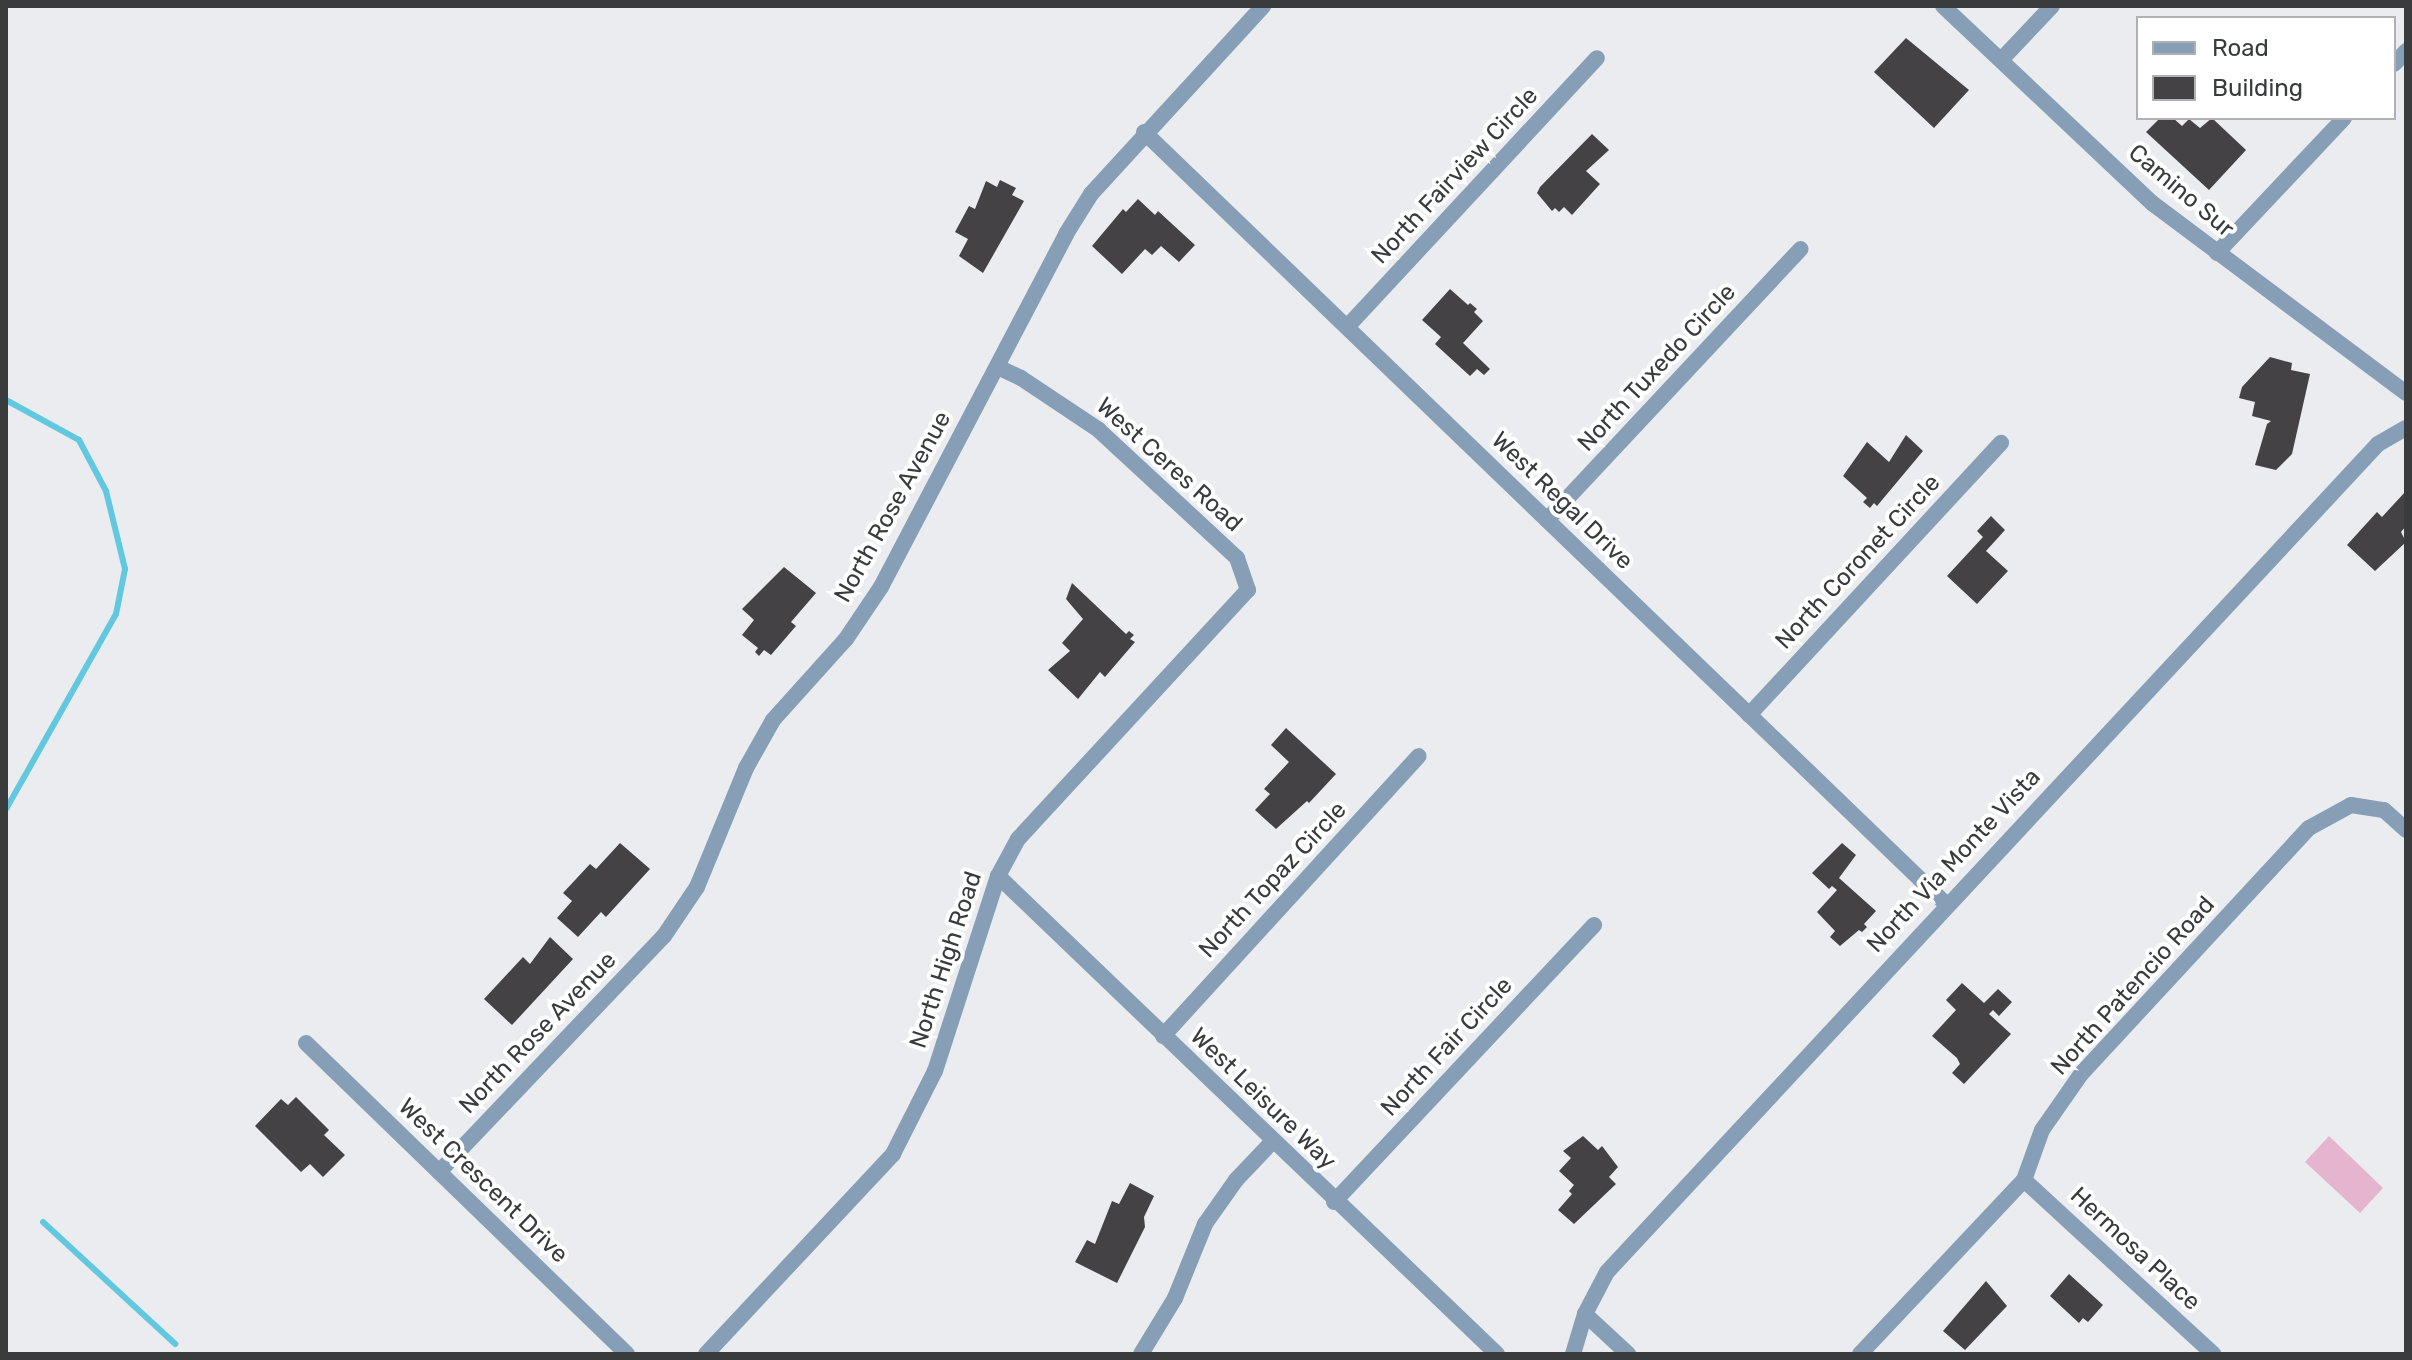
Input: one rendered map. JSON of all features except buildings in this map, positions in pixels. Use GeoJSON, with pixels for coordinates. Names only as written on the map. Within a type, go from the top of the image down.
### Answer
{"type":"FeatureCollection","features":[{"type":"Feature","properties":{"kind":"street","name":"North Rose Avenue"},"geometry":{"type":"LineString","coordinates":[[439,1172],[664,936],[697,887],[746,768],[773,720],[846,639],[881,587],[1066,234],[1091,194],[1144,132],[1263,6]]}},
{"type":"Feature","properties":{"kind":"street","name":"Camino Sur"},"geometry":{"type":"LineString","coordinates":[[1943,6],[2152,203],[2406,393]]}},
{"type":"Feature","properties":{"kind":"street"},"geometry":{"type":"LineString","coordinates":[[2001,60],[2052,6]]}},
{"type":"Feature","properties":{"kind":"street","name":"North Fairview Circle"},"geometry":{"type":"LineString","coordinates":[[1347,327],[1597,58]]}},
{"type":"Feature","properties":{"kind":"street"},"geometry":{"type":"LineString","coordinates":[[2217,253],[2342,120]]}},
{"type":"Feature","properties":{"kind":"street","name":"West Regal Drive"},"geometry":{"type":"LineString","coordinates":[[1144,132],[1946,904]]}},
{"type":"Feature","properties":{"kind":"street","name":"North Tuxedo Circle"},"geometry":{"type":"LineString","coordinates":[[1547,520],[1801,249]]}},
{"type":"Feature","properties":{"kind":"street","name":"West Ceres Road"},"geometry":{"type":"LineString","coordinates":[[997,367],[1021,378],[1099,430],[1237,558],[1248,590]]}},
{"type":"Feature","properties":{"kind":"street","name":"North Via Monte Vista"},"geometry":{"type":"LineString","coordinates":[[1573,1354],[1585,1314],[1607,1272],[1946,904],[2378,444],[2406,428]]}},
{"type":"Feature","properties":{"kind":"street","name":"North Coronet Circle"},"geometry":{"type":"LineString","coordinates":[[1749,715],[2001,443]]}},
{"type":"Feature","properties":{"kind":"street","name":"North High Road"},"geometry":{"type":"LineString","coordinates":[[706,1354],[893,1154],[935,1071],[998,876],[1018,839],[1248,590]]}},
{"type":"Feature","properties":{"kind":"street","name":"North Topaz Circle"},"geometry":{"type":"LineString","coordinates":[[1163,1036],[1419,756]]}},
{"type":"Feature","properties":{"kind":"street","name":"North Patencio Road"},"geometry":{"type":"LineString","coordinates":[[1860,1354],[2024,1180],[2042,1130],[2081,1074],[2309,828],[2351,805],[2384,810],[2406,830]]}},
{"type":"Feature","properties":{"kind":"street","name":"West Leisure Way"},"geometry":{"type":"LineString","coordinates":[[998,876],[1334,1202],[1497,1354]]}},
{"type":"Feature","properties":{"kind":"street","name":"North Fair Circle"},"geometry":{"type":"LineString","coordinates":[[1334,1202],[1594,925]]}},
{"type":"Feature","properties":{"kind":"street","name":"West Crescent Drive"},"geometry":{"type":"LineString","coordinates":[[306,1043],[627,1354]]}},
{"type":"Feature","properties":{"kind":"street"},"geometry":{"type":"LineString","coordinates":[[1141,1354],[1175,1298],[1205,1224],[1236,1180],[1272,1142]]}},
{"type":"Feature","properties":{"kind":"street","name":"Hermosa Place"},"geometry":{"type":"LineString","coordinates":[[2024,1180],[2213,1354]]}},
{"type":"Feature","properties":{"kind":"street"},"geometry":{"type":"LineString","coordinates":[[1585,1314],[1628,1354]]}},
{"type":"Feature","properties":{"kind":"shaded area"},"geometry":{"type":"Polygon","coordinates":[[[2329,1136],[2383,1188],[2360,1213],[2305,1162],[2329,1136]]]}},
{"type":"Feature","properties":{"kind":"waterway"},"geometry":{"type":"LineString","coordinates":[[6,400],[79,440],[106,491],[125,569],[116,614],[6,809]]}},
{"type":"Feature","properties":{"kind":"waterway"},"geometry":{"type":"LineString","coordinates":[[43,1222],[175,1344]]}}]}
